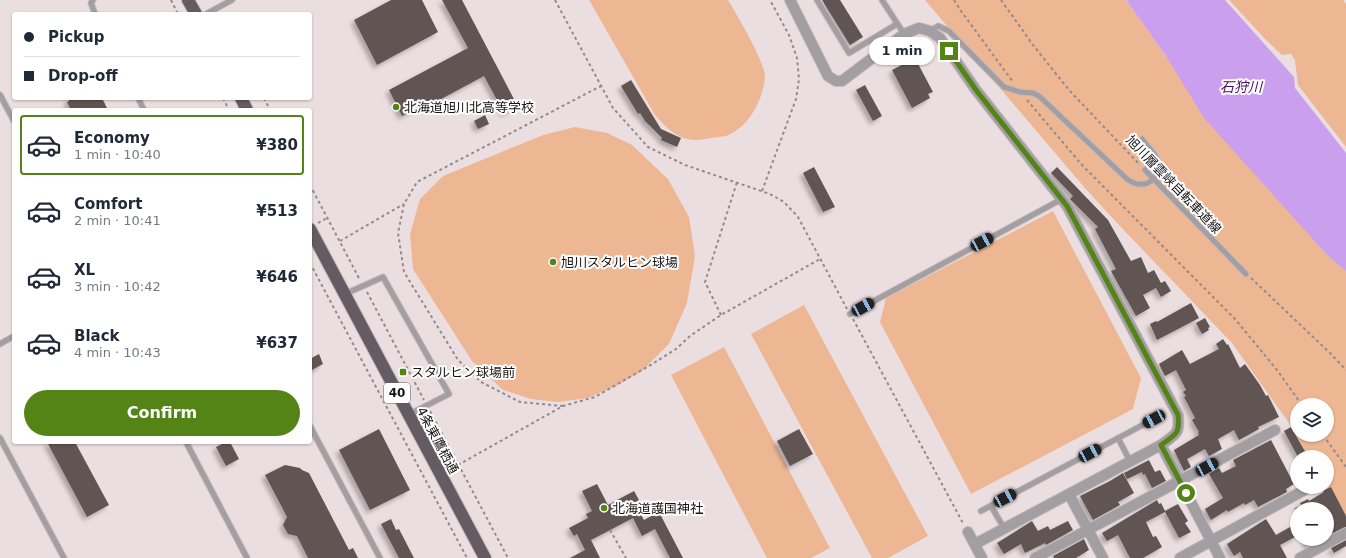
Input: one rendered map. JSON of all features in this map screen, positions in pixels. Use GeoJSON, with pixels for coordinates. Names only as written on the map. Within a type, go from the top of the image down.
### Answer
{"type":"FeatureCollection","features":[{"type":"Feature","properties":{"kind":"highway"},"geometry":{"type":"LineString","coordinates":[[188,0],[195,12]]}},
{"type":"Feature","properties":{"kind":"highway","name":"4条東鷹栖通"},"geometry":{"type":"LineString","coordinates":[[312,233],[485,558]]}},
{"type":"Feature","properties":{"kind":"street"},"geometry":{"type":"LineString","coordinates":[[790,0],[828,76],[836,81],[842,81],[904,34],[919,28],[930,31],[940,38],[976,90],[1067,206],[1178,415],[1179,427],[1176,434],[1161,445],[974,544]]}},
{"type":"Feature","properties":{"kind":"street"},"geometry":{"type":"LineString","coordinates":[[1035,558],[1275,430]]}},
{"type":"Feature","properties":{"kind":"street"},"geometry":{"type":"LineString","coordinates":[[1161,445],[1220,558]]}},
{"type":"Feature","properties":{"kind":"street"},"geometry":{"type":"LineString","coordinates":[[1069,494],[1104,558]]}},
{"type":"Feature","properties":{"kind":"street"},"geometry":{"type":"LineString","coordinates":[[1180,558],[1297,494]]}},
{"type":"Feature","properties":{"kind":"street"},"geometry":{"type":"LineString","coordinates":[[968,532],[982,558]]}},
{"type":"Feature","properties":{"kind":"street"},"geometry":{"type":"LineString","coordinates":[[1300,558],[1346,533]]}},
{"type":"Feature","properties":{"kind":"lane"},"geometry":{"type":"LineString","coordinates":[[93,0],[91,3],[94,12]]}},
{"type":"Feature","properties":{"kind":"lane"},"geometry":{"type":"LineString","coordinates":[[209,12],[230,0]]}},
{"type":"Feature","properties":{"kind":"lane"},"geometry":{"type":"LineString","coordinates":[[817,0],[849,53],[897,24]]}},
{"type":"Feature","properties":{"kind":"lane"},"geometry":{"type":"LineString","coordinates":[[882,0],[904,34]]}},
{"type":"Feature","properties":{"kind":"lane"},"geometry":{"type":"LineString","coordinates":[[930,31],[938,26],[949,31],[969,50],[1000,84],[1008,89],[1034,93],[1039,96],[1127,179],[1140,185],[1146,184],[1153,179],[1160,168],[1157,158],[1142,139]]}},
{"type":"Feature","properties":{"kind":"lane"},"geometry":{"type":"LineString","coordinates":[[0,95],[12,117]]}},
{"type":"Feature","properties":{"kind":"lane","name":"旭川層雲峡自転車道線"},"geometry":{"type":"LineString","coordinates":[[1145,170],[1246,274]]}},
{"type":"Feature","properties":{"kind":"lane"},"geometry":{"type":"LineString","coordinates":[[850,314],[1062,199]]}},
{"type":"Feature","properties":{"kind":"lane"},"geometry":{"type":"LineString","coordinates":[[345,295],[384,278],[449,394],[409,414]]}},
{"type":"Feature","properties":{"kind":"lane"},"geometry":{"type":"LineString","coordinates":[[0,344],[12,337]]}},
{"type":"Feature","properties":{"kind":"lane"},"geometry":{"type":"LineString","coordinates":[[981,511],[1154,419]]}},
{"type":"Feature","properties":{"kind":"lane"},"geometry":{"type":"LineString","coordinates":[[312,430],[380,558]]}},
{"type":"Feature","properties":{"kind":"lane"},"geometry":{"type":"LineString","coordinates":[[0,438],[64,558]]}},
{"type":"Feature","properties":{"kind":"lane"},"geometry":{"type":"LineString","coordinates":[[1118,438],[1130,461]]}},
{"type":"Feature","properties":{"kind":"lane"},"geometry":{"type":"LineString","coordinates":[[187,444],[247,558]]}},
{"type":"Feature","properties":{"kind":"lane"},"geometry":{"type":"LineString","coordinates":[[991,506],[1004,528]]}},
{"type":"Feature","properties":{"kind":"path"},"geometry":{"type":"LineString","coordinates":[[171,0],[177,12]]}},
{"type":"Feature","properties":{"kind":"path"},"geometry":{"type":"LineString","coordinates":[[555,0],[613,108],[648,147],[685,165],[770,194],[784,202],[798,217],[968,532]]}},
{"type":"Feature","properties":{"kind":"path"},"geometry":{"type":"LineString","coordinates":[[762,191],[796,99],[799,79],[796,58],[789,36],[770,0]]}},
{"type":"Feature","properties":{"kind":"path"},"geometry":{"type":"LineString","coordinates":[[954,0],[961,12],[1020,92],[1082,165],[1235,319],[1277,370],[1297,398]]}},
{"type":"Feature","properties":{"kind":"path","name":"旭川層雲峡自転車道線"},"geometry":{"type":"LineString","coordinates":[[1001,0],[1033,45],[1069,90],[1145,170]]}},
{"type":"Feature","properties":{"kind":"path"},"geometry":{"type":"LineString","coordinates":[[563,406],[520,402],[481,382],[458,360],[404,272],[398,233],[404,204],[417,182],[601,86]]}},
{"type":"Feature","properties":{"kind":"path"},"geometry":{"type":"LineString","coordinates":[[721,315],[706,282],[737,182]]}},
{"type":"Feature","properties":{"kind":"path"},"geometry":{"type":"LineString","coordinates":[[312,189],[361,282]]}},
{"type":"Feature","properties":{"kind":"path"},"geometry":{"type":"LineString","coordinates":[[340,241],[404,204]]}},
{"type":"Feature","properties":{"kind":"path"},"geometry":{"type":"LineString","coordinates":[[458,465],[563,406],[595,397],[676,349],[690,336],[721,315],[820,259]]}},
{"type":"Feature","properties":{"kind":"path"},"geometry":{"type":"LineString","coordinates":[[312,267],[467,558]]}},
{"type":"Feature","properties":{"kind":"path"},"geometry":{"type":"LineString","coordinates":[[1246,274],[1346,370]]}},
{"type":"Feature","properties":{"kind":"path"},"geometry":{"type":"LineString","coordinates":[[365,288],[426,404]]}},
{"type":"Feature","properties":{"kind":"path"},"geometry":{"type":"LineString","coordinates":[[430,410],[508,558]]}},
{"type":"Feature","properties":{"kind":"path"},"geometry":{"type":"LineString","coordinates":[[1328,442],[1346,467]]}},
{"type":"Feature","properties":{"kind":"path"},"geometry":{"type":"LineString","coordinates":[[610,530],[626,558]]}},
{"type":"Feature","properties":{"kind":"shaded area"},"geometry":{"type":"Polygon","coordinates":[[[589,0],[728,0],[756,50],[764,70],[764,86],[758,103],[748,119],[742,126],[726,136],[701,140],[690,140],[672,131],[655,115],[589,0]]]}},
{"type":"Feature","properties":{"kind":"shaded area"},"geometry":{"type":"Polygon","coordinates":[[[925,0],[1126,0],[1166,56],[1328,256],[1346,271],[1346,533],[1334,509],[1334,502],[1330,502],[1326,494],[1334,494],[1334,450],[1304,450],[1300,442],[1334,442],[1334,398],[1290,398],[1290,424],[1232,343],[1084,187],[925,0]]]}},
{"type":"Feature","properties":{"kind":"shaded area"},"geometry":{"type":"Polygon","coordinates":[[[1229,0],[1343,0],[1346,4],[1346,147],[1298,85],[1295,60],[1291,54],[1282,55],[1229,0]]]}},
{"type":"Feature","properties":{"kind":"shaded area","name":"旭川スタルヒン球場"},"geometry":{"type":"Polygon","coordinates":[[[575,127],[607,133],[632,145],[668,179],[689,217],[695,256],[687,303],[669,344],[642,371],[616,386],[588,398],[558,402],[531,399],[503,390],[472,361],[413,269],[410,234],[420,199],[443,176],[543,135],[575,127]]]}},
{"type":"Feature","properties":{"kind":"shaded area"},"geometry":{"type":"Polygon","coordinates":[[[1053,211],[1141,378],[1133,409],[971,494],[880,322],[886,298],[1053,211]]]}},
{"type":"Feature","properties":{"kind":"shaded area"},"geometry":{"type":"Polygon","coordinates":[[[804,305],[928,536],[888,558],[872,558],[751,334],[804,305]]]}},
{"type":"Feature","properties":{"kind":"shaded area"},"geometry":{"type":"Polygon","coordinates":[[[724,347],[830,548],[811,558],[767,558],[671,375],[724,347]]]}},
{"type":"Feature","properties":{"kind":"water","name":"石狩川"},"geometry":{"type":"Polygon","coordinates":[[[1126,0],[1225,0],[1294,77],[1295,88],[1346,153],[1346,271],[1328,256],[1204,118],[1166,56],[1126,0]]]}},
{"type":"Feature","properties":{"kind":"building"},"geometry":{"type":"Polygon","coordinates":[[[391,0],[422,0],[438,32],[377,65],[354,20],[391,0]]]}},
{"type":"Feature","properties":{"kind":"building","name":"北海道旭川北高等学校"},"geometry":{"type":"Polygon","coordinates":[[[442,0],[462,0],[515,101],[512,103],[515,107],[504,113],[484,76],[430,105],[429,102],[402,116],[389,90],[468,48],[442,0]]]}},
{"type":"Feature","properties":{"kind":"building"},"geometry":{"type":"Polygon","coordinates":[[[822,0],[840,0],[863,37],[850,45],[822,0]]]}},
{"type":"Feature","properties":{"kind":"building"},"geometry":{"type":"Polygon","coordinates":[[[915,58],[933,92],[928,94],[930,98],[912,108],[892,70],[915,58]]]}},
{"type":"Feature","properties":{"kind":"building"},"geometry":{"type":"Polygon","coordinates":[[[631,80],[661,129],[681,138],[677,147],[661,140],[662,138],[645,121],[640,113],[638,114],[621,86],[631,80]]]}},
{"type":"Feature","properties":{"kind":"building"},"geometry":{"type":"Polygon","coordinates":[[[865,85],[882,116],[873,121],[856,90],[865,85]]]}},
{"type":"Feature","properties":{"kind":"building"},"geometry":{"type":"Polygon","coordinates":[[[103,100],[107,108],[70,108],[67,102],[103,100]]]}},
{"type":"Feature","properties":{"kind":"building"},"geometry":{"type":"Polygon","coordinates":[[[485,115],[489,124],[478,129],[474,121],[485,115]]]}},
{"type":"Feature","properties":{"kind":"building"},"geometry":{"type":"Polygon","coordinates":[[[814,167],[835,207],[823,212],[803,173],[814,167]]]}},
{"type":"Feature","properties":{"kind":"building"},"geometry":{"type":"Polygon","coordinates":[[[1057,167],[1108,220],[1131,261],[1141,257],[1148,273],[1154,270],[1161,283],[1165,281],[1171,291],[1161,297],[1156,288],[1143,295],[1150,308],[1136,316],[1111,271],[1116,269],[1095,229],[1098,227],[1070,199],[1073,196],[1051,173],[1057,167]]]}},
{"type":"Feature","properties":{"kind":"building"},"geometry":{"type":"Polygon","coordinates":[[[1191,303],[1199,318],[1157,340],[1150,324],[1156,321],[1157,322],[1191,303]]]}},
{"type":"Feature","properties":{"kind":"building"},"geometry":{"type":"Polygon","coordinates":[[[1205,318],[1210,327],[1208,328],[1209,330],[1202,334],[1196,323],[1205,318]]]}},
{"type":"Feature","properties":{"kind":"building"},"geometry":{"type":"Polygon","coordinates":[[[1223,339],[1227,345],[1228,344],[1240,368],[1245,364],[1266,396],[1268,395],[1279,417],[1258,427],[1259,429],[1239,440],[1234,430],[1218,439],[1222,449],[1209,456],[1205,449],[1187,459],[1191,467],[1184,471],[1174,450],[1199,435],[1199,432],[1192,420],[1195,418],[1184,397],[1186,396],[1183,392],[1186,390],[1176,370],[1165,376],[1159,364],[1182,350],[1190,364],[1219,349],[1216,344],[1223,339]]]}},
{"type":"Feature","properties":{"kind":"building"},"geometry":{"type":"Polygon","coordinates":[[[319,354],[323,364],[312,370],[312,358],[319,354]]]}},
{"type":"Feature","properties":{"kind":"building"},"geometry":{"type":"Polygon","coordinates":[[[1290,428],[1290,442],[1300,442],[1304,450],[1294,450],[1284,431],[1290,428]]]}},
{"type":"Feature","properties":{"kind":"building"},"geometry":{"type":"Polygon","coordinates":[[[379,429],[410,490],[370,510],[339,450],[379,429]]]}},
{"type":"Feature","properties":{"kind":"building"},"geometry":{"type":"Polygon","coordinates":[[[799,429],[813,454],[790,466],[777,441],[799,429]]]}},
{"type":"Feature","properties":{"kind":"building"},"geometry":{"type":"Polygon","coordinates":[[[1271,440],[1290,476],[1290,486],[1286,489],[1287,492],[1258,507],[1254,500],[1245,505],[1244,503],[1228,512],[1227,510],[1211,520],[1205,509],[1223,498],[1209,474],[1219,468],[1222,473],[1236,466],[1233,460],[1271,440]]]}},
{"type":"Feature","properties":{"kind":"building"},"geometry":{"type":"Polygon","coordinates":[[[48,444],[76,444],[109,505],[87,517],[48,444]]]}},
{"type":"Feature","properties":{"kind":"building"},"geometry":{"type":"Polygon","coordinates":[[[222,444],[231,444],[239,459],[226,466],[216,447],[222,444]]]}},
{"type":"Feature","properties":{"kind":"building"},"geometry":{"type":"Polygon","coordinates":[[[1149,460],[1155,472],[1160,470],[1166,481],[1152,488],[1145,474],[1143,475],[1142,472],[1127,479],[1124,473],[1149,460]]]}},
{"type":"Feature","properties":{"kind":"building"},"geometry":{"type":"Polygon","coordinates":[[[285,465],[300,468],[309,473],[349,550],[353,548],[358,558],[308,558],[297,536],[288,534],[283,525],[287,517],[265,475],[285,465]]]}},
{"type":"Feature","properties":{"kind":"building"},"geometry":{"type":"Polygon","coordinates":[[[1123,473],[1134,493],[1118,502],[1120,505],[1093,520],[1080,496],[1123,473]]]}},
{"type":"Feature","properties":{"kind":"building"},"geometry":{"type":"Polygon","coordinates":[[[597,484],[608,505],[634,491],[639,500],[634,503],[644,520],[659,512],[683,558],[670,558],[655,529],[642,536],[633,518],[591,540],[600,558],[570,558],[585,550],[577,534],[574,536],[569,528],[588,518],[586,514],[592,511],[582,491],[597,484]]]}},
{"type":"Feature","properties":{"kind":"building"},"geometry":{"type":"Polygon","coordinates":[[[1334,493],[1346,516],[1346,527],[1334,533],[1334,502],[1302,502],[1308,499],[1309,501],[1321,494],[1334,493]]]}},
{"type":"Feature","properties":{"kind":"building"},"geometry":{"type":"Polygon","coordinates":[[[1157,500],[1159,504],[1161,503],[1165,511],[1178,504],[1188,521],[1185,523],[1191,532],[1179,538],[1165,512],[1146,522],[1153,537],[1156,536],[1162,547],[1143,558],[1130,558],[1118,535],[1107,541],[1102,533],[1157,500]]]}},
{"type":"Feature","properties":{"kind":"building"},"geometry":{"type":"Polygon","coordinates":[[[391,519],[396,530],[399,529],[414,558],[399,558],[381,524],[391,519]]]}},
{"type":"Feature","properties":{"kind":"building"},"geometry":{"type":"Polygon","coordinates":[[[1266,519],[1276,535],[1290,527],[1290,540],[1280,545],[1287,558],[1243,558],[1240,552],[1234,556],[1227,544],[1266,519]]]}},
{"type":"Feature","properties":{"kind":"building"},"geometry":{"type":"Polygon","coordinates":[[[1032,521],[1038,531],[1048,526],[1050,530],[1068,521],[1073,530],[1046,545],[1045,543],[1025,553],[1021,544],[1004,554],[997,543],[1032,521]]]}},
{"type":"Feature","properties":{"kind":"building"},"geometry":{"type":"Polygon","coordinates":[[[1084,539],[1089,550],[1076,558],[1054,558],[1053,556],[1084,539]]]}},
{"type":"Feature","properties":{"kind":"building"},"geometry":{"type":"Polygon","coordinates":[[[1346,540],[1346,546],[1334,553],[1331,548],[1346,540]]]}},
{"type":"Feature","properties":{"kind":"place","name":"北海道旭川北高等学校"},"geometry":{"type":"Point","coordinates":[396,107]}},
{"type":"Feature","properties":{"kind":"place","name":"旭川スタルヒン球場"},"geometry":{"type":"Point","coordinates":[553,262]}},
{"type":"Feature","properties":{"kind":"place","name":"スタルヒン球場前"},"geometry":{"type":"Point","coordinates":[403,372]}},
{"type":"Feature","properties":{"kind":"place","name":"北海道護国神社"},"geometry":{"type":"Point","coordinates":[604,508]}},
{"type":"Feature","properties":{"kind":"route"},"geometry":{"type":"LineString","coordinates":[[949,51],[976,90],[1067,206],[1178,415],[1179,427],[1176,434],[1161,445],[1186,493]]}}]}
